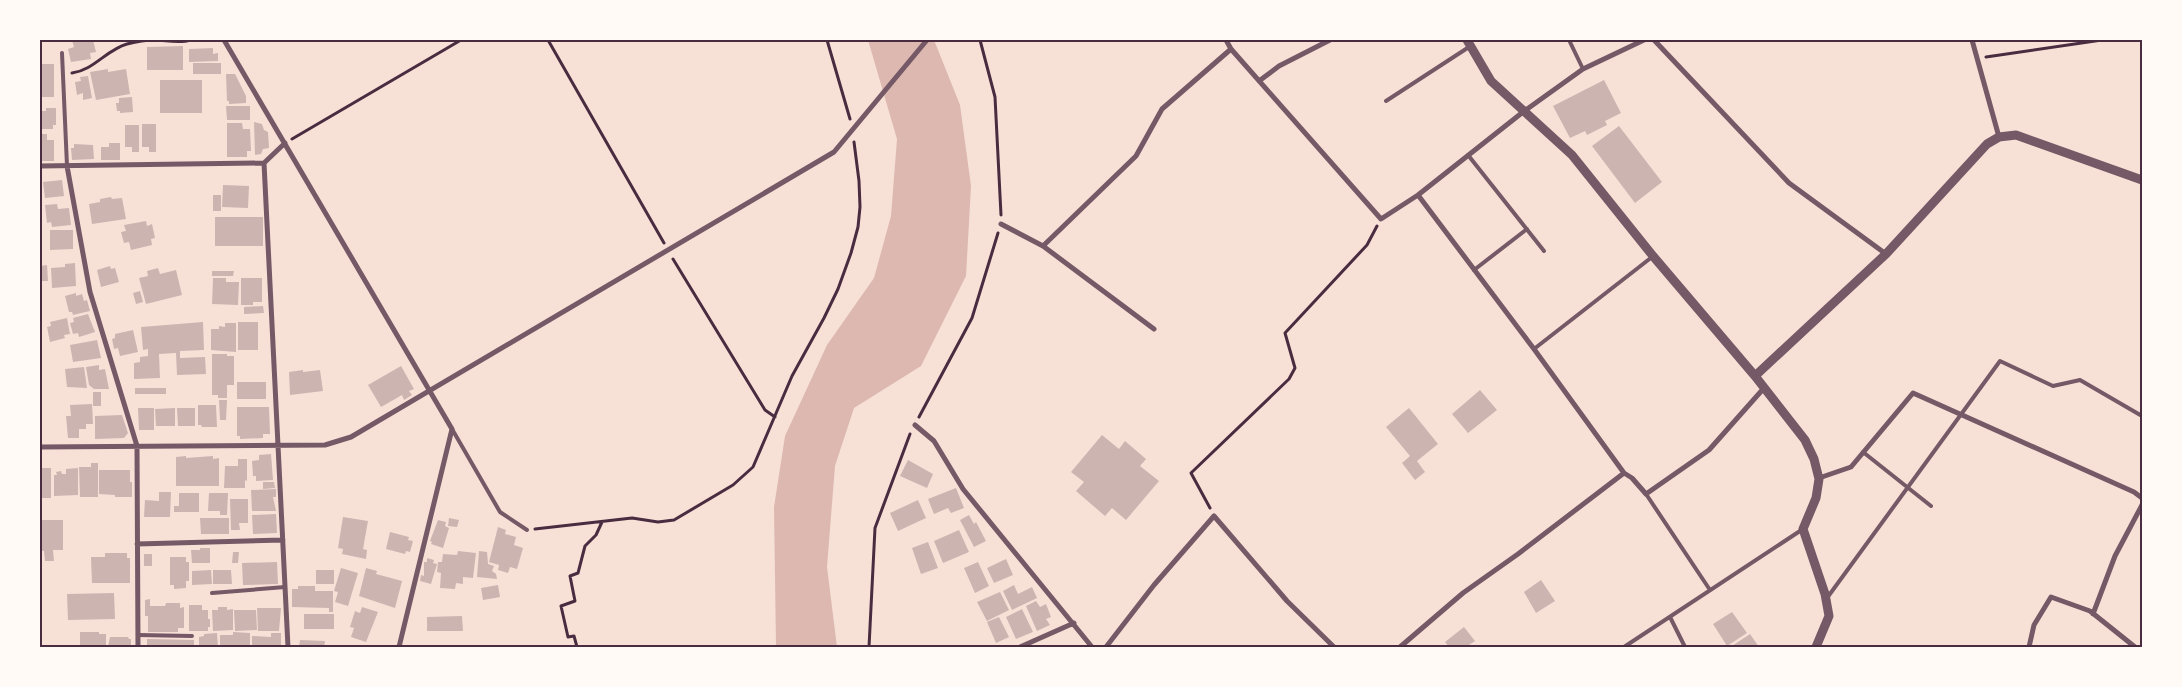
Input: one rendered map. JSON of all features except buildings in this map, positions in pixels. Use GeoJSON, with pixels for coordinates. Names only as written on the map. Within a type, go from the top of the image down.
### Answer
{"type":"FeatureCollection","features":[{"type":"Feature","properties":{"kind":"street"},"geometry":{"type":"LineString","coordinates":[[224,40],[452,429],[399,647]]}},
{"type":"Feature","properties":{"kind":"street"},"geometry":{"type":"LineString","coordinates":[[40,447],[325,445],[351,437],[834,152],[927,40]]}},
{"type":"Feature","properties":{"kind":"street"},"geometry":{"type":"LineString","coordinates":[[1226,40],[1231,49],[1381,219],[1418,195],[1523,112],[1583,69],[1644,40]]}},
{"type":"Feature","properties":{"kind":"street"},"geometry":{"type":"LineString","coordinates":[[1260,81],[1279,66],[1330,40]]}},
{"type":"Feature","properties":{"kind":"street"},"geometry":{"type":"LineString","coordinates":[[1654,40],[1789,183],[1886,254]]}},
{"type":"Feature","properties":{"kind":"street"},"geometry":{"type":"LineString","coordinates":[[1972,40],[1999,136]]}},
{"type":"Feature","properties":{"kind":"street"},"geometry":{"type":"LineString","coordinates":[[1468,43],[1490,81],[1572,155],[1806,440],[1814,459],[1818,478],[1816,498],[1803,530],[1825,594],[1829,616],[1816,647]]}},
{"type":"Feature","properties":{"kind":"street"},"geometry":{"type":"LineString","coordinates":[[1043,246],[1136,156],[1162,109],[1231,49]]}},
{"type":"Feature","properties":{"kind":"street"},"geometry":{"type":"LineString","coordinates":[[1755,376],[1886,254],[1987,144],[1999,136],[2016,135],[2142,180]]}},
{"type":"Feature","properties":{"kind":"street"},"geometry":{"type":"LineString","coordinates":[[40,166],[264,162],[285,143]]}},
{"type":"Feature","properties":{"kind":"street"},"geometry":{"type":"LineString","coordinates":[[264,162],[288,647]]}},
{"type":"Feature","properties":{"kind":"street"},"geometry":{"type":"LineString","coordinates":[[67,166],[90,292],[137,446],[138,647]]}},
{"type":"Feature","properties":{"kind":"street"},"geometry":{"type":"LineString","coordinates":[[1418,195],[1534,349],[1624,473],[1632,478],[1646,494],[1709,450],[1764,388]]}},
{"type":"Feature","properties":{"kind":"street"},"geometry":{"type":"LineString","coordinates":[[1001,224],[1043,246],[1154,329]]}},
{"type":"Feature","properties":{"kind":"street"},"geometry":{"type":"LineString","coordinates":[[1818,478],[1851,467],[1913,394],[2134,492],[2142,498]]}},
{"type":"Feature","properties":{"kind":"street"},"geometry":{"type":"LineString","coordinates":[[915,425],[934,441],[963,489],[1092,647]]}},
{"type":"Feature","properties":{"kind":"street"},"geometry":{"type":"LineString","coordinates":[[1400,647],[1463,594],[1624,473]]}},
{"type":"Feature","properties":{"kind":"street"},"geometry":{"type":"LineString","coordinates":[[2094,614],[2115,556],[2142,505]]}},
{"type":"Feature","properties":{"kind":"street"},"geometry":{"type":"LineString","coordinates":[[1106,647],[1154,585],[1214,516],[1287,602],[1334,647]]}},
{"type":"Feature","properties":{"kind":"street"},"geometry":{"type":"LineString","coordinates":[[138,544],[283,540]]}},
{"type":"Feature","properties":{"kind":"street"},"geometry":{"type":"LineString","coordinates":[[2029,647],[2034,626],[2050,597],[2094,614],[2135,647]]}},
{"type":"Feature","properties":{"kind":"street"},"geometry":{"type":"LineString","coordinates":[[1023,646],[1074,624]]}},
{"type":"Feature","properties":{"kind":"lane"},"geometry":{"type":"LineString","coordinates":[[1569,40],[1583,69]]}},
{"type":"Feature","properties":{"kind":"lane"},"geometry":{"type":"LineString","coordinates":[[1386,101],[1468,43]]}},
{"type":"Feature","properties":{"kind":"lane"},"geometry":{"type":"LineString","coordinates":[[62,53],[67,166]]}},
{"type":"Feature","properties":{"kind":"lane"},"geometry":{"type":"LineString","coordinates":[[1468,155],[1544,251]]}},
{"type":"Feature","properties":{"kind":"lane"},"geometry":{"type":"LineString","coordinates":[[1474,270],[1527,229]]}},
{"type":"Feature","properties":{"kind":"lane"},"geometry":{"type":"LineString","coordinates":[[1534,349],[1653,256]]}},
{"type":"Feature","properties":{"kind":"lane"},"geometry":{"type":"LineString","coordinates":[[1826,600],[1907,486],[2000,361],[2053,386],[2080,380],[2142,416]]}},
{"type":"Feature","properties":{"kind":"lane"},"geometry":{"type":"LineString","coordinates":[[452,429],[500,512],[526,530]]}},
{"type":"Feature","properties":{"kind":"lane"},"geometry":{"type":"LineString","coordinates":[[1862,452],[1931,506]]}},
{"type":"Feature","properties":{"kind":"lane"},"geometry":{"type":"LineString","coordinates":[[1646,494],[1710,590]]}},
{"type":"Feature","properties":{"kind":"lane"},"geometry":{"type":"LineString","coordinates":[[1624,647],[1803,530]]}},
{"type":"Feature","properties":{"kind":"lane"},"geometry":{"type":"LineString","coordinates":[[212,592],[286,587]]}},
{"type":"Feature","properties":{"kind":"lane"},"geometry":{"type":"LineString","coordinates":[[1670,617],[1685,647]]}},
{"type":"Feature","properties":{"kind":"lane"},"geometry":{"type":"LineString","coordinates":[[138,635],[192,636]]}},
{"type":"Feature","properties":{"kind":"path"},"geometry":{"type":"LineString","coordinates":[[63,74],[80,72],[97,63],[114,49],[130,44],[151,40],[190,40]]}},
{"type":"Feature","properties":{"kind":"path"},"geometry":{"type":"LineString","coordinates":[[285,143],[461,40]]}},
{"type":"Feature","properties":{"kind":"path"},"geometry":{"type":"LineString","coordinates":[[548,40],[668,251],[764,410],[775,417]]}},
{"type":"Feature","properties":{"kind":"path"},"geometry":{"type":"LineString","coordinates":[[526,530],[632,518],[658,522],[674,520],[733,485],[753,467],[792,376],[838,288],[858,227],[859,180],[853,130],[827,40]]}},
{"type":"Feature","properties":{"kind":"path"},"geometry":{"type":"LineString","coordinates":[[869,647],[875,528],[915,425],[972,318],[1001,224],[995,97],[980,40]]}},
{"type":"Feature","properties":{"kind":"path"},"geometry":{"type":"LineString","coordinates":[[1977,58],[2102,40]]}},
{"type":"Feature","properties":{"kind":"path"},"geometry":{"type":"LineString","coordinates":[[1214,516],[1191,473],[1288,379],[1295,368],[1285,333],[1367,245],[1381,219]]}},
{"type":"Feature","properties":{"kind":"path"},"geometry":{"type":"LineString","coordinates":[[577,647],[574,636],[568,638],[562,606],[575,601],[570,576],[578,573],[584,546],[596,534],[602,522]]}},
{"type":"Feature","properties":{"kind":"shaded area"},"geometry":{"type":"Polygon","coordinates":[[[868,40],[934,40],[960,105],[971,186],[966,276],[921,366],[854,408],[835,466],[827,567],[837,647],[776,647],[774,507],[785,436],[827,345],[874,278],[891,216],[897,139],[868,40]]]}}]}
